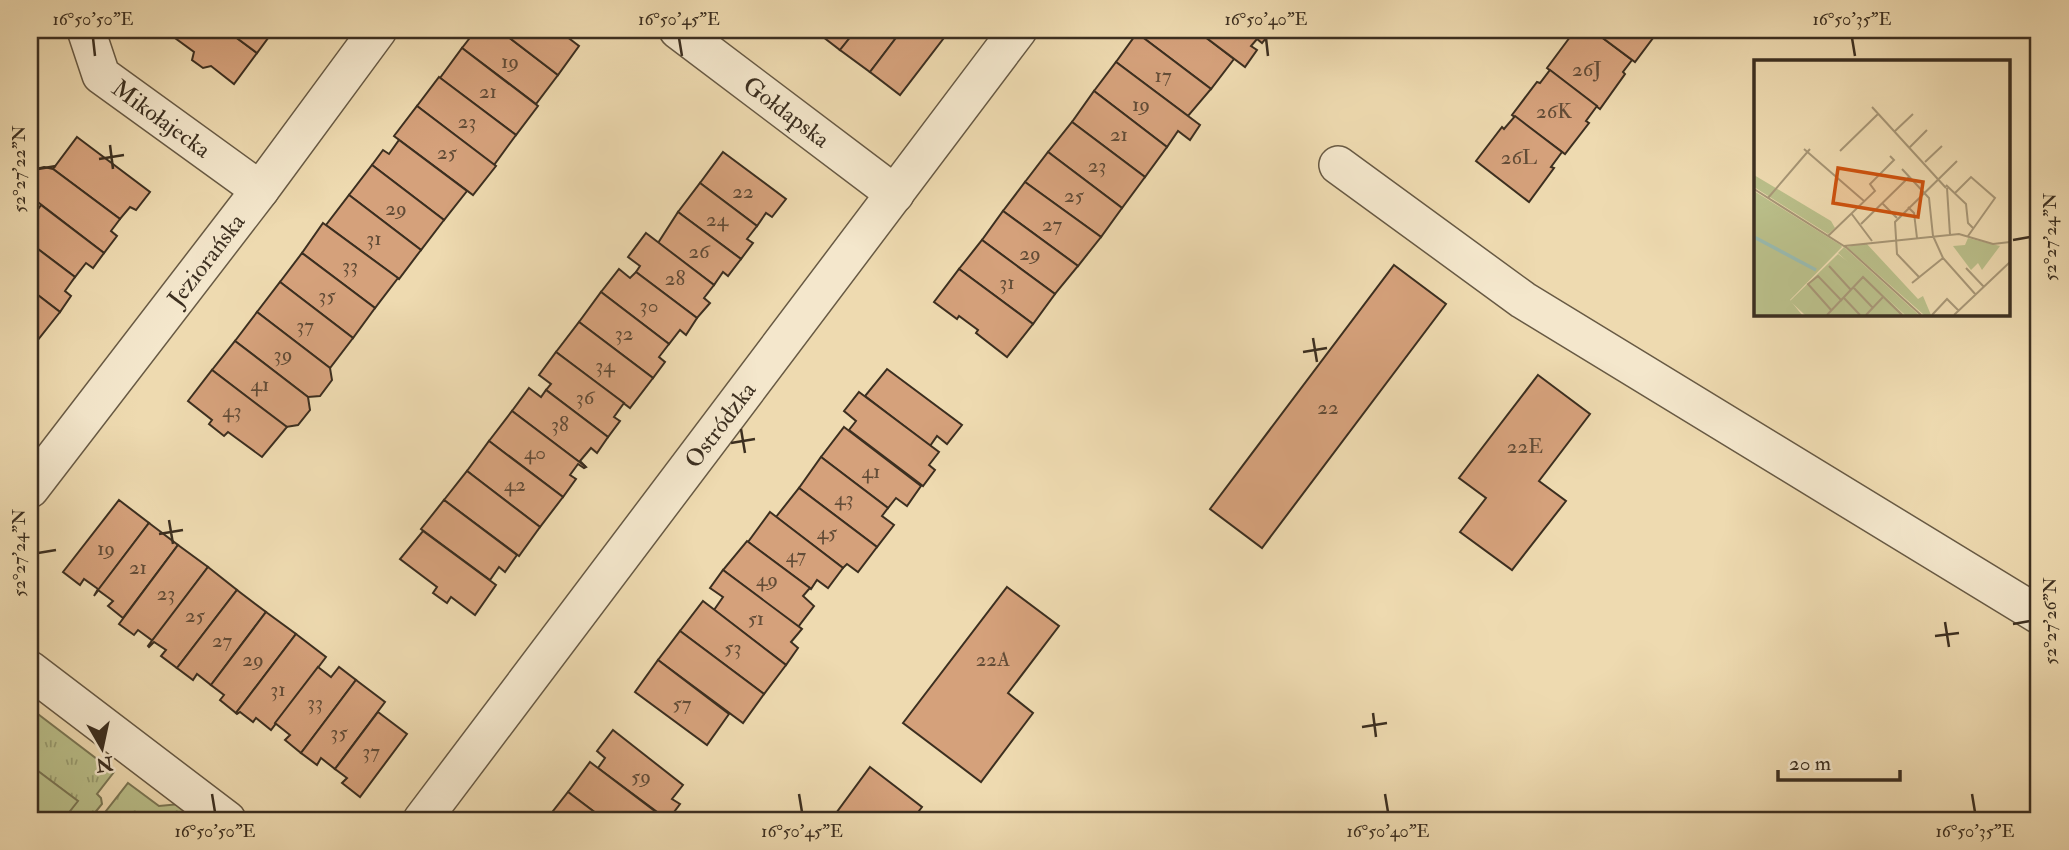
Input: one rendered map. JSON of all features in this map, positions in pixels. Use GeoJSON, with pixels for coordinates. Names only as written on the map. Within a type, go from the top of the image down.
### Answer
{"type":"FeatureCollection","features":[{"type":"Feature","properties":{"kind":"street","name":"Mikołajecka"},"geometry":{"type":"LineString","coordinates":[[86,30],[101,75],[260,190]]}},
{"type":"Feature","properties":{"kind":"street","name":"Jeziorańska"},"geometry":{"type":"LineString","coordinates":[[30,489],[260,190],[378,30]]}},
{"type":"Feature","properties":{"kind":"street","name":"Gołdapska"},"geometry":{"type":"LineString","coordinates":[[678,30],[895,194]]}},
{"type":"Feature","properties":{"kind":"street","name":"Ostródzka"},"geometry":{"type":"LineString","coordinates":[[422,820],[1018,30]]}},
{"type":"Feature","properties":{"kind":"street"},"geometry":{"type":"LineString","coordinates":[[1338,165],[1523,300],[2039,615]]}},
{"type":"Feature","properties":{"kind":"street"},"geometry":{"type":"LineString","coordinates":[[30,670],[227,820]]}},
{"type":"Feature","properties":{"kind":"green space"},"geometry":{"type":"Polygon","coordinates":[[[30,708],[114,772],[97,794],[102,804],[89,820],[63,820],[77,801],[30,765],[30,708]]]}},
{"type":"Feature","properties":{"kind":"green space"},"geometry":{"type":"Polygon","coordinates":[[[30,765],[78,801],[63,820],[30,820],[30,765]]]}},
{"type":"Feature","properties":{"kind":"green space"},"geometry":{"type":"Polygon","coordinates":[[[128,783],[159,806],[180,804],[189,811],[182,820],[99,820],[128,783]]]}},
{"type":"Feature","properties":{"kind":"building"},"geometry":{"type":"Polygon","coordinates":[[[164,30],[226,30],[257,53],[234,84],[211,66],[203,68],[192,60],[194,52],[164,30]]]}},
{"type":"Feature","properties":{"kind":"building"},"geometry":{"type":"Polygon","coordinates":[[[226,30],[274,30],[257,53],[226,30]]]}},
{"type":"Feature","properties":{"kind":"building"},"geometry":{"type":"Polygon","coordinates":[[[476,30],[499,30],[558,75],[536,104],[462,48],[476,30]]]}},
{"type":"Feature","properties":{"kind":"building"},"geometry":{"type":"Polygon","coordinates":[[[499,30],[558,30],[579,46],[558,75],[499,30]]]}},
{"type":"Feature","properties":{"kind":"building"},"geometry":{"type":"Polygon","coordinates":[[[814,30],[856,30],[840,50],[814,30]]]}},
{"type":"Feature","properties":{"kind":"building"},"geometry":{"type":"Polygon","coordinates":[[[856,30],[902,30],[870,72],[840,50],[856,30]]]}},
{"type":"Feature","properties":{"kind":"building"},"geometry":{"type":"Polygon","coordinates":[[[902,30],[950,30],[900,95],[870,72],[902,30]]]}},
{"type":"Feature","properties":{"kind":"building"},"geometry":{"type":"Polygon","coordinates":[[[1140,30],[1196,30],[1234,59],[1211,89],[1137,33],[1140,30]]]}},
{"type":"Feature","properties":{"kind":"building"},"geometry":{"type":"Polygon","coordinates":[[[1196,30],[1257,30],[1266,38],[1262,43],[1257,39],[1251,46],[1257,50],[1245,67],[1196,30]]]}},
{"type":"Feature","properties":{"kind":"building"},"geometry":{"type":"Polygon","coordinates":[[[1580,30],[1592,30],[1632,60],[1600,109],[1547,68],[1573,33],[1576,35],[1580,30]]]}},
{"type":"Feature","properties":{"kind":"building"},"geometry":{"type":"Polygon","coordinates":[[[1592,30],[1659,30],[1635,62],[1592,30]]]}},
{"type":"Feature","properties":{"kind":"building"},"geometry":{"type":"Polygon","coordinates":[[[1137,33],[1211,89],[1188,116],[1116,62],[1137,33]]]}},
{"type":"Feature","properties":{"kind":"building"},"geometry":{"type":"Polygon","coordinates":[[[462,48],[538,106],[516,135],[440,78],[462,48]]]}},
{"type":"Feature","properties":{"kind":"building"},"geometry":{"type":"Polygon","coordinates":[[[1116,62],[1200,125],[1190,140],[1178,131],[1167,147],[1094,91],[1116,62]]]}},
{"type":"Feature","properties":{"kind":"building"},"geometry":{"type":"Polygon","coordinates":[[[1550,70],[1597,106],[1586,121],[1589,123],[1565,154],[1512,115],[1537,82],[1540,83],[1550,70]]]}},
{"type":"Feature","properties":{"kind":"building"},"geometry":{"type":"Polygon","coordinates":[[[439,77],[516,135],[494,165],[417,106],[439,77]]]}},
{"type":"Feature","properties":{"kind":"building"},"geometry":{"type":"Polygon","coordinates":[[[1094,91],[1167,147],[1145,177],[1072,122],[1094,91]]]}},
{"type":"Feature","properties":{"kind":"building"},"geometry":{"type":"Polygon","coordinates":[[[417,106],[496,166],[473,195],[394,136],[417,106]]]}},
{"type":"Feature","properties":{"kind":"building"},"geometry":{"type":"Polygon","coordinates":[[[1515,116],[1562,152],[1551,167],[1554,168],[1529,202],[1476,161],[1502,127],[1504,129],[1515,116]]]}},
{"type":"Feature","properties":{"kind":"building"},"geometry":{"type":"Polygon","coordinates":[[[1072,122],[1145,177],[1122,208],[1048,152],[1072,122]]]}},
{"type":"Feature","properties":{"kind":"building"},"geometry":{"type":"Polygon","coordinates":[[[77,137],[150,192],[136,210],[130,207],[120,219],[53,169],[77,137]]]}},
{"type":"Feature","properties":{"kind":"building"},"geometry":{"type":"Polygon","coordinates":[[[399,140],[467,191],[444,220],[372,165],[383,150],[389,154],[399,140]]]}},
{"type":"Feature","properties":{"kind":"building"},"geometry":{"type":"Polygon","coordinates":[[[723,152],[786,199],[772,217],[766,213],[757,226],[700,183],[723,152]]]}},
{"type":"Feature","properties":{"kind":"building"},"geometry":{"type":"Polygon","coordinates":[[[1048,152],[1122,208],[1101,237],[1025,182],[1048,152]]]}},
{"type":"Feature","properties":{"kind":"building"},"geometry":{"type":"Polygon","coordinates":[[[372,165],[444,220],[421,250],[349,195],[372,165]]]}},
{"type":"Feature","properties":{"kind":"building"},"geometry":{"type":"Polygon","coordinates":[[[44,167],[53,169],[120,219],[111,231],[117,236],[104,253],[30,196],[30,174],[44,167]]]}},
{"type":"Feature","properties":{"kind":"building"},"geometry":{"type":"Polygon","coordinates":[[[1025,182],[1101,237],[1078,266],[1003,211],[1025,182]]]}},
{"type":"Feature","properties":{"kind":"building"},"geometry":{"type":"Polygon","coordinates":[[[700,183],[757,226],[747,239],[753,243],[741,259],[678,212],[700,183]]]}},
{"type":"Feature","properties":{"kind":"building"},"geometry":{"type":"Polygon","coordinates":[[[349,195],[421,250],[399,279],[326,225],[349,195]]]}},
{"type":"Feature","properties":{"kind":"building"},"geometry":{"type":"Polygon","coordinates":[[[41,205],[104,253],[93,268],[86,263],[75,277],[30,243],[30,221],[41,205]]]}},
{"type":"Feature","properties":{"kind":"building"},"geometry":{"type":"Polygon","coordinates":[[[1003,211],[1078,266],[1055,294],[982,240],[1003,211]]]}},
{"type":"Feature","properties":{"kind":"building"},"geometry":{"type":"Polygon","coordinates":[[[678,212],[741,259],[728,276],[723,272],[714,285],[658,243],[678,212]]]}},
{"type":"Feature","properties":{"kind":"building"},"geometry":{"type":"Polygon","coordinates":[[[323,223],[398,278],[375,308],[302,253],[323,223]]]}},
{"type":"Feature","properties":{"kind":"building"},"geometry":{"type":"Polygon","coordinates":[[[646,233],[714,285],[704,298],[710,303],[697,318],[636,272],[640,266],[628,257],[646,233]]]}},
{"type":"Feature","properties":{"kind":"building"},"geometry":{"type":"Polygon","coordinates":[[[982,240],[1055,294],[1033,324],[959,269],[982,240]]]}},
{"type":"Feature","properties":{"kind":"building"},"geometry":{"type":"Polygon","coordinates":[[[30,243],[75,277],[65,291],[71,296],[60,312],[30,289],[30,243]]]}},
{"type":"Feature","properties":{"kind":"building"},"geometry":{"type":"Polygon","coordinates":[[[302,253],[375,308],[353,338],[280,282],[302,253]]]}},
{"type":"Feature","properties":{"kind":"building"},"geometry":{"type":"Polygon","coordinates":[[[1394,265],[1446,304],[1262,548],[1210,509],[1394,265]]]}},
{"type":"Feature","properties":{"kind":"building"},"geometry":{"type":"Polygon","coordinates":[[[619,269],[630,278],[636,272],[697,318],[686,335],[680,330],[669,344],[601,292],[619,269]]]}},
{"type":"Feature","properties":{"kind":"building"},"geometry":{"type":"Polygon","coordinates":[[[959,269],[1033,324],[1007,357],[976,333],[978,330],[934,302],[959,269]]]}},
{"type":"Feature","properties":{"kind":"building"},"geometry":{"type":"Polygon","coordinates":[[[280,282],[353,338],[330,368],[257,312],[280,282]]]}},
{"type":"Feature","properties":{"kind":"building"},"geometry":{"type":"Polygon","coordinates":[[[30,289],[60,312],[37,341],[30,335],[30,289]]]}},
{"type":"Feature","properties":{"kind":"building"},"geometry":{"type":"Polygon","coordinates":[[[601,292],[669,344],[659,357],[665,362],[653,378],[579,322],[601,292]]]}},
{"type":"Feature","properties":{"kind":"building"},"geometry":{"type":"Polygon","coordinates":[[[257,312],[330,368],[332,380],[320,396],[308,397],[235,341],[257,312]]]}},
{"type":"Feature","properties":{"kind":"building"},"geometry":{"type":"Polygon","coordinates":[[[579,322],[653,378],[630,408],[556,352],[579,322]]]}},
{"type":"Feature","properties":{"kind":"building"},"geometry":{"type":"Polygon","coordinates":[[[235,341],[308,397],[310,410],[298,425],[286,427],[212,370],[235,341]]]}},
{"type":"Feature","properties":{"kind":"building"},"geometry":{"type":"Polygon","coordinates":[[[556,352],[624,403],[614,417],[620,421],[608,437],[546,390],[551,384],[539,375],[556,352]]]}},
{"type":"Feature","properties":{"kind":"building"},"geometry":{"type":"Polygon","coordinates":[[[887,369],[962,425],[947,444],[937,436],[930,446],[865,396],[887,369]]]}},
{"type":"Feature","properties":{"kind":"building"},"geometry":{"type":"Polygon","coordinates":[[[212,370],[287,427],[262,457],[228,432],[224,436],[209,424],[212,420],[188,401],[212,370]]]}},
{"type":"Feature","properties":{"kind":"building"},"geometry":{"type":"Polygon","coordinates":[[[1538,375],[1590,414],[1539,481],[1566,501],[1512,570],[1460,532],[1486,498],[1459,478],[1538,375]]]}},
{"type":"Feature","properties":{"kind":"building"},"geometry":{"type":"Polygon","coordinates":[[[529,388],[541,397],[546,390],[608,437],[597,453],[591,448],[580,461],[586,467],[512,411],[529,388]]]}},
{"type":"Feature","properties":{"kind":"building"},"geometry":{"type":"Polygon","coordinates":[[[859,392],[939,452],[929,465],[935,470],[923,486],[849,430],[856,421],[844,411],[859,392]]]}},
{"type":"Feature","properties":{"kind":"building"},"geometry":{"type":"Polygon","coordinates":[[[512,411],[586,467],[578,464],[570,475],[576,479],[563,497],[489,441],[512,411]]]}},
{"type":"Feature","properties":{"kind":"building"},"geometry":{"type":"Polygon","coordinates":[[[844,427],[921,486],[907,506],[896,498],[888,508],[821,457],[844,427]]]}},
{"type":"Feature","properties":{"kind":"building"},"geometry":{"type":"Polygon","coordinates":[[[489,441],[563,497],[540,527],[467,471],[489,441]]]}},
{"type":"Feature","properties":{"kind":"building"},"geometry":{"type":"Polygon","coordinates":[[[821,457],[888,508],[882,516],[894,525],[877,547],[799,488],[821,457]]]}},
{"type":"Feature","properties":{"kind":"building"},"geometry":{"type":"Polygon","coordinates":[[[467,471],[540,527],[519,556],[444,500],[467,471]]]}},
{"type":"Feature","properties":{"kind":"building"},"geometry":{"type":"Polygon","coordinates":[[[799,488],[877,547],[858,572],[847,564],[843,568],[776,517],[799,488]]]}},
{"type":"Feature","properties":{"kind":"building"},"geometry":{"type":"Polygon","coordinates":[[[119,500],[149,523],[94,596],[98,589],[84,579],[80,585],[63,572],[119,500]]]}},
{"type":"Feature","properties":{"kind":"building"},"geometry":{"type":"Polygon","coordinates":[[[444,500],[517,555],[505,572],[499,567],[490,580],[421,529],[444,500]]]}},
{"type":"Feature","properties":{"kind":"building"},"geometry":{"type":"Polygon","coordinates":[[[770,512],[843,568],[828,588],[817,580],[811,589],[748,542],[770,512]]]}},
{"type":"Feature","properties":{"kind":"building"},"geometry":{"type":"Polygon","coordinates":[[[149,523],[178,545],[123,618],[108,606],[113,601],[98,590],[149,523]]]}},
{"type":"Feature","properties":{"kind":"building"},"geometry":{"type":"Polygon","coordinates":[[[423,531],[496,585],[475,615],[451,597],[447,603],[433,593],[437,587],[400,559],[423,531]]]}},
{"type":"Feature","properties":{"kind":"building"},"geometry":{"type":"Polygon","coordinates":[[[747,541],[810,588],[803,596],[814,606],[798,627],[723,570],[747,541]]]}},
{"type":"Feature","properties":{"kind":"building"},"geometry":{"type":"Polygon","coordinates":[[[178,545],[208,567],[153,641],[138,630],[134,635],[119,624],[178,545]]]}},
{"type":"Feature","properties":{"kind":"building"},"geometry":{"type":"Polygon","coordinates":[[[208,567],[237,590],[177,668],[161,656],[166,650],[154,642],[148,646],[208,567]]]}},
{"type":"Feature","properties":{"kind":"building"},"geometry":{"type":"Polygon","coordinates":[[[723,570],[802,629],[791,642],[798,648],[786,665],[714,610],[723,597],[710,588],[723,570]]]}},
{"type":"Feature","properties":{"kind":"building"},"geometry":{"type":"Polygon","coordinates":[[[1007,587],[1059,626],[1008,693],[1033,713],[981,782],[903,723],[1007,587]]]}},
{"type":"Feature","properties":{"kind":"building"},"geometry":{"type":"Polygon","coordinates":[[[237,590],[266,612],[211,685],[197,674],[193,680],[177,668],[237,590]]]}},
{"type":"Feature","properties":{"kind":"building"},"geometry":{"type":"Polygon","coordinates":[[[703,601],[786,665],[764,694],[680,631],[703,601]]]}},
{"type":"Feature","properties":{"kind":"building"},"geometry":{"type":"Polygon","coordinates":[[[266,612],[296,634],[236,713],[220,700],[224,695],[211,685],[266,612]]]}},
{"type":"Feature","properties":{"kind":"building"},"geometry":{"type":"Polygon","coordinates":[[[680,631],[764,694],[743,723],[658,660],[680,631]]]}},
{"type":"Feature","properties":{"kind":"building"},"geometry":{"type":"Polygon","coordinates":[[[296,634],[326,657],[271,730],[256,718],[253,722],[240,712],[237,714],[236,713],[296,634]]]}},
{"type":"Feature","properties":{"kind":"building"},"geometry":{"type":"Polygon","coordinates":[[[658,660],[729,714],[707,745],[635,692],[658,660]]]}},
{"type":"Feature","properties":{"kind":"building"},"geometry":{"type":"Polygon","coordinates":[[[318,667],[331,677],[339,667],[356,680],[301,753],[285,740],[290,735],[275,723],[318,667]]]}},
{"type":"Feature","properties":{"kind":"building"},"geometry":{"type":"Polygon","coordinates":[[[356,680],[385,702],[335,769],[321,758],[317,765],[301,753],[356,680]]]}},
{"type":"Feature","properties":{"kind":"building"},"geometry":{"type":"Polygon","coordinates":[[[378,712],[407,734],[360,797],[342,783],[347,778],[335,769],[378,712]]]}},
{"type":"Feature","properties":{"kind":"building"},"geometry":{"type":"Polygon","coordinates":[[[613,730],[683,785],[672,799],[680,804],[668,820],[598,768],[605,758],[597,751],[613,730]]]}},
{"type":"Feature","properties":{"kind":"building"},"geometry":{"type":"Polygon","coordinates":[[[590,762],[660,815],[655,820],[605,820],[568,792],[590,762]]]}},
{"type":"Feature","properties":{"kind":"building"},"geometry":{"type":"Polygon","coordinates":[[[870,767],[922,807],[912,820],[831,820],[870,767]]]}},
{"type":"Feature","properties":{"kind":"building"},"geometry":{"type":"Polygon","coordinates":[[[568,792],[605,820],[546,820],[568,792]]]}}]}
